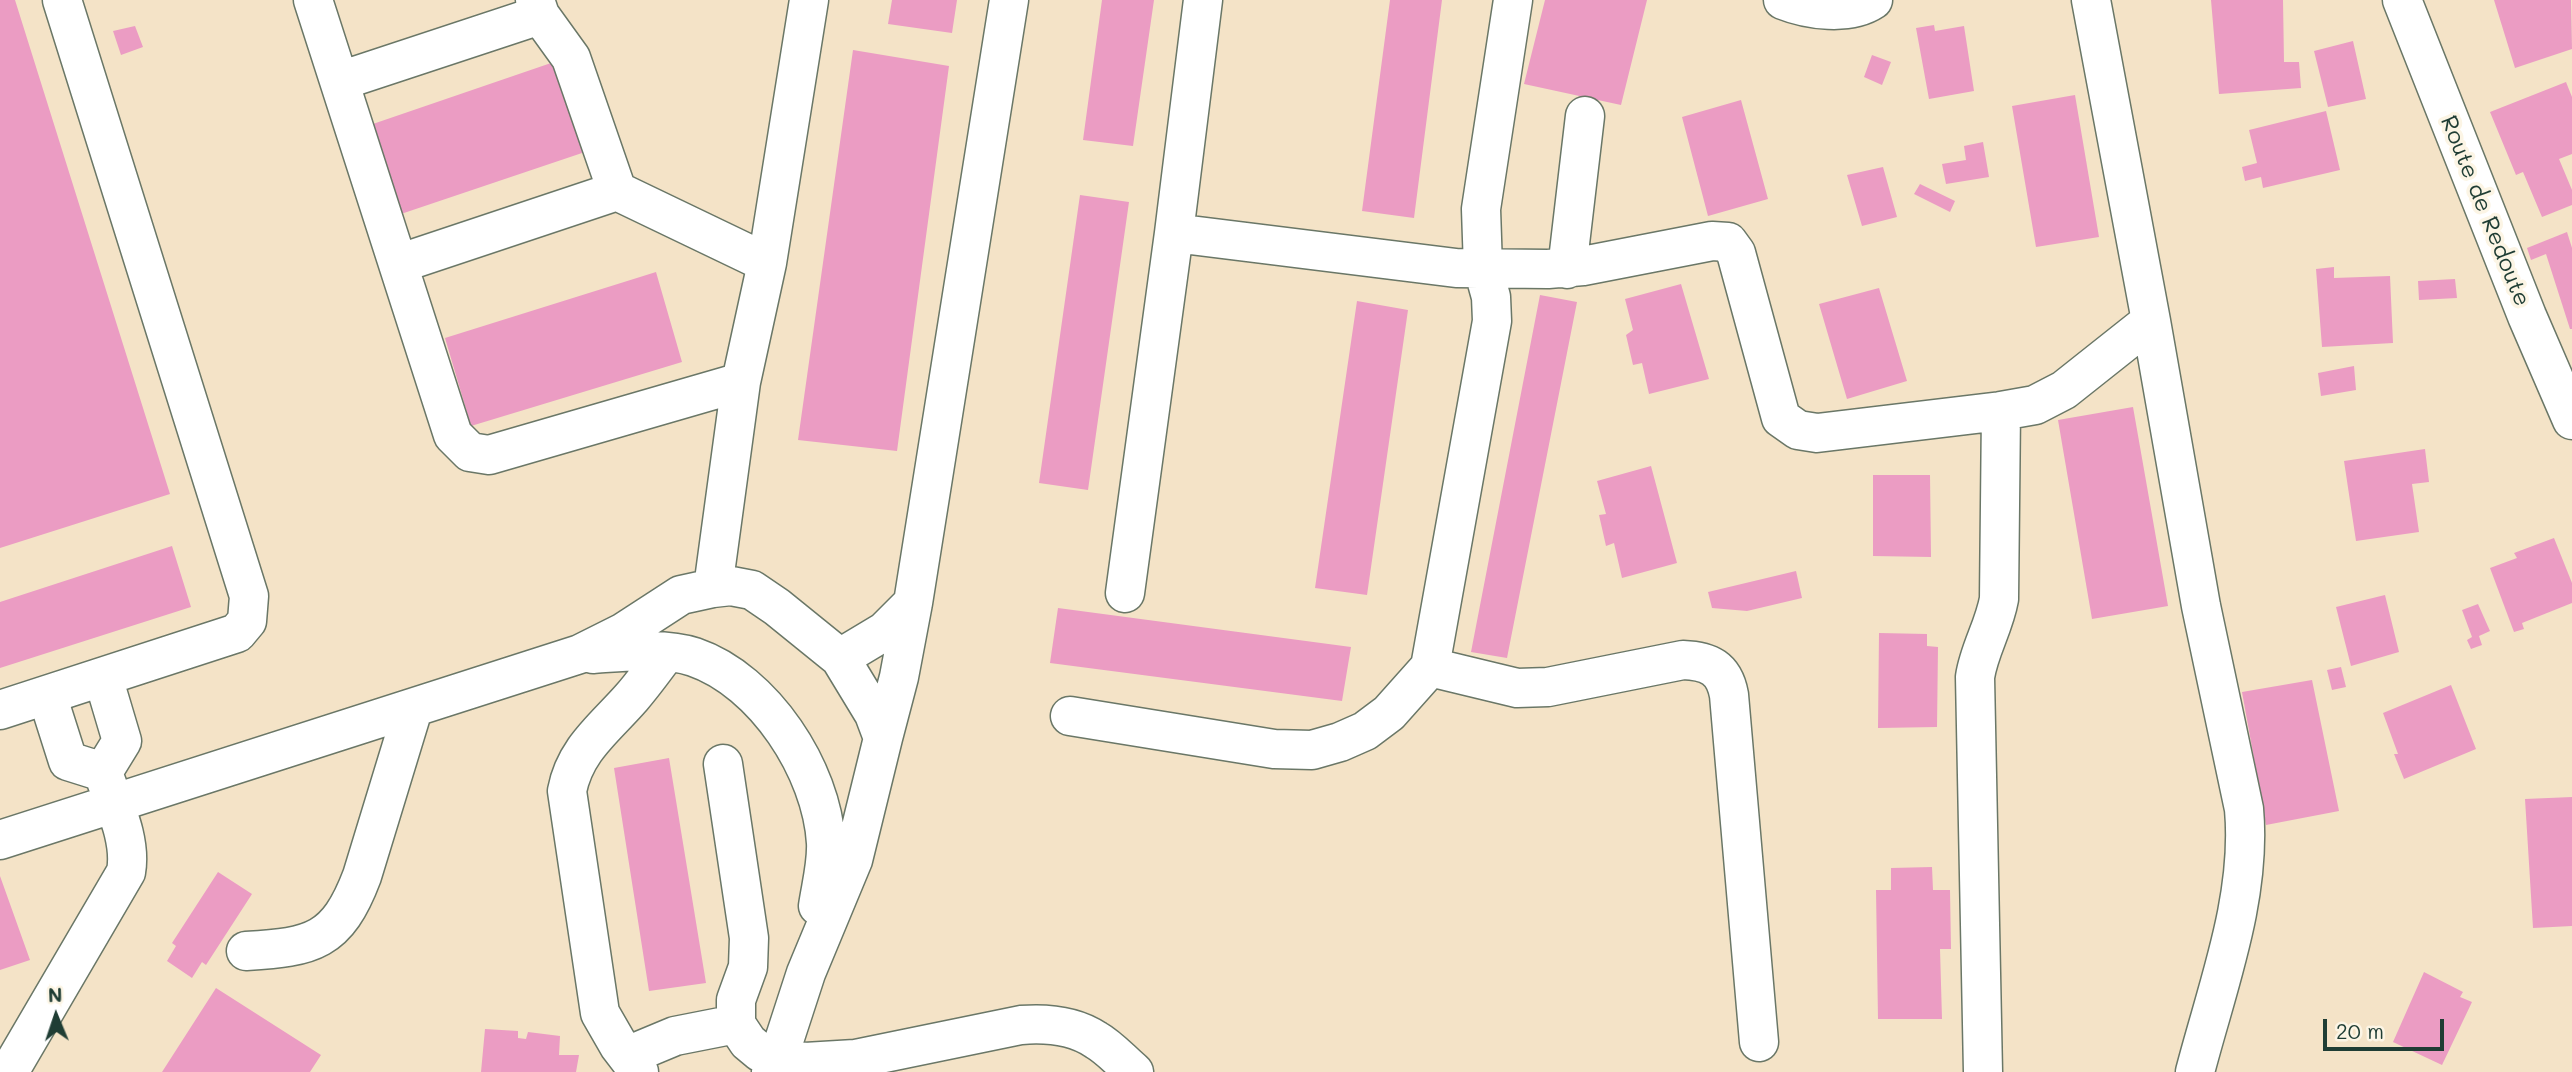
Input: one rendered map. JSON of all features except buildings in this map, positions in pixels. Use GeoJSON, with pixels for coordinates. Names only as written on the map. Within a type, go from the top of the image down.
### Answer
{"type":"FeatureCollection","features":[{"type":"Feature","properties":{"kind":"street"},"geometry":{"type":"LineString","coordinates":[[0,710],[237,633],[247,621],[249,596],[62,0]]}},
{"type":"Feature","properties":{"kind":"street"},"geometry":{"type":"LineString","coordinates":[[313,0],[453,435],[470,452],[489,456],[741,382]]}},
{"type":"Feature","properties":{"kind":"street"},"geometry":{"type":"LineString","coordinates":[[679,654],[667,631],[668,617],[671,606],[697,591],[767,263],[809,0]]}},
{"type":"Feature","properties":{"kind":"street"},"geometry":{"type":"LineString","coordinates":[[774,1066],[806,973],[853,860],[899,677],[914,603],[1009,0]]}},
{"type":"Feature","properties":{"kind":"street"},"geometry":{"type":"LineString","coordinates":[[1125,593],[1203,0]]}},
{"type":"Feature","properties":{"kind":"street"},"geometry":{"type":"LineString","coordinates":[[1070,716],[1275,749],[1312,750],[1365,732],[1389,713],[1430,667],[1492,321],[1491,297],[1483,268],[1481,209],[1513,0]]}},
{"type":"Feature","properties":{"kind":"street"},"geometry":{"type":"LineString","coordinates":[[1783,0],[1793,4],[1835,9],[1853,8],[1873,0]]}},
{"type":"Feature","properties":{"kind":"street"},"geometry":{"type":"LineString","coordinates":[[2091,0],[2201,606],[2245,809],[2247,839],[2244,877],[2194,1072]]}},
{"type":"Feature","properties":{"kind":"street","name":"Route de Redoute"},"geometry":{"type":"LineString","coordinates":[[2402,0],[2527,316],[2572,420]]}},
{"type":"Feature","properties":{"kind":"street"},"geometry":{"type":"LineString","coordinates":[[340,81],[538,8],[571,58],[618,191]]}},
{"type":"Feature","properties":{"kind":"street"},"geometry":{"type":"LineString","coordinates":[[1567,269],[1585,116]]}},
{"type":"Feature","properties":{"kind":"street"},"geometry":{"type":"LineString","coordinates":[[398,264],[618,191],[767,263]]}},
{"type":"Feature","properties":{"kind":"street"},"geometry":{"type":"LineString","coordinates":[[1174,233],[1456,268],[1567,269],[1712,241],[1728,242],[1736,253],[1781,418],[1798,430],[1817,433],[2001,411],[2050,399],[2151,321]]}},
{"type":"Feature","properties":{"kind":"street"},"geometry":{"type":"LineString","coordinates":[[1983,1072],[1975,677],[1978,659],[1995,619],[1998,599],[2001,411]]}},
{"type":"Feature","properties":{"kind":"street"},"geometry":{"type":"LineString","coordinates":[[0,840],[108,787],[413,709],[580,654],[697,591],[731,586],[752,590],[840,658],[874,715],[879,752],[846,799],[826,795],[815,789]]}},
{"type":"Feature","properties":{"kind":"street"},"geometry":{"type":"LineString","coordinates":[[840,658],[885,631],[914,603]]}},
{"type":"Feature","properties":{"kind":"street"},"geometry":{"type":"LineString","coordinates":[[580,654],[638,651],[679,654],[725,672],[740,683],[781,724],[815,789],[826,841],[806,973]]}},
{"type":"Feature","properties":{"kind":"street"},"geometry":{"type":"LineString","coordinates":[[679,654],[634,695],[579,755],[567,792],[600,1013],[608,1030],[633,1064],[675,1036],[736,1024]]}},
{"type":"Feature","properties":{"kind":"street"},"geometry":{"type":"LineString","coordinates":[[1430,667],[1517,688],[1548,687],[1683,660],[1702,661],[1718,670],[1727,683],[1730,695],[1759,1042]]}},
{"type":"Feature","properties":{"kind":"street"},"geometry":{"type":"LineString","coordinates":[[9,1072],[126,872],[127,844],[108,787],[122,741],[103,677]]}},
{"type":"Feature","properties":{"kind":"street"},"geometry":{"type":"LineString","coordinates":[[47,695],[68,761],[108,787]]}},
{"type":"Feature","properties":{"kind":"street"},"geometry":{"type":"LineString","coordinates":[[246,951],[287,948],[317,940],[332,928],[343,913],[355,895],[362,876],[413,709]]}},
{"type":"Feature","properties":{"kind":"street"},"geometry":{"type":"LineString","coordinates":[[723,764],[749,938],[748,967],[736,1000],[736,1024],[748,1042],[774,1066]]}},
{"type":"Feature","properties":{"kind":"street"},"geometry":{"type":"LineString","coordinates":[[774,1066],[855,1059],[1042,1023],[1096,1039],[1134,1072]]}}]}
